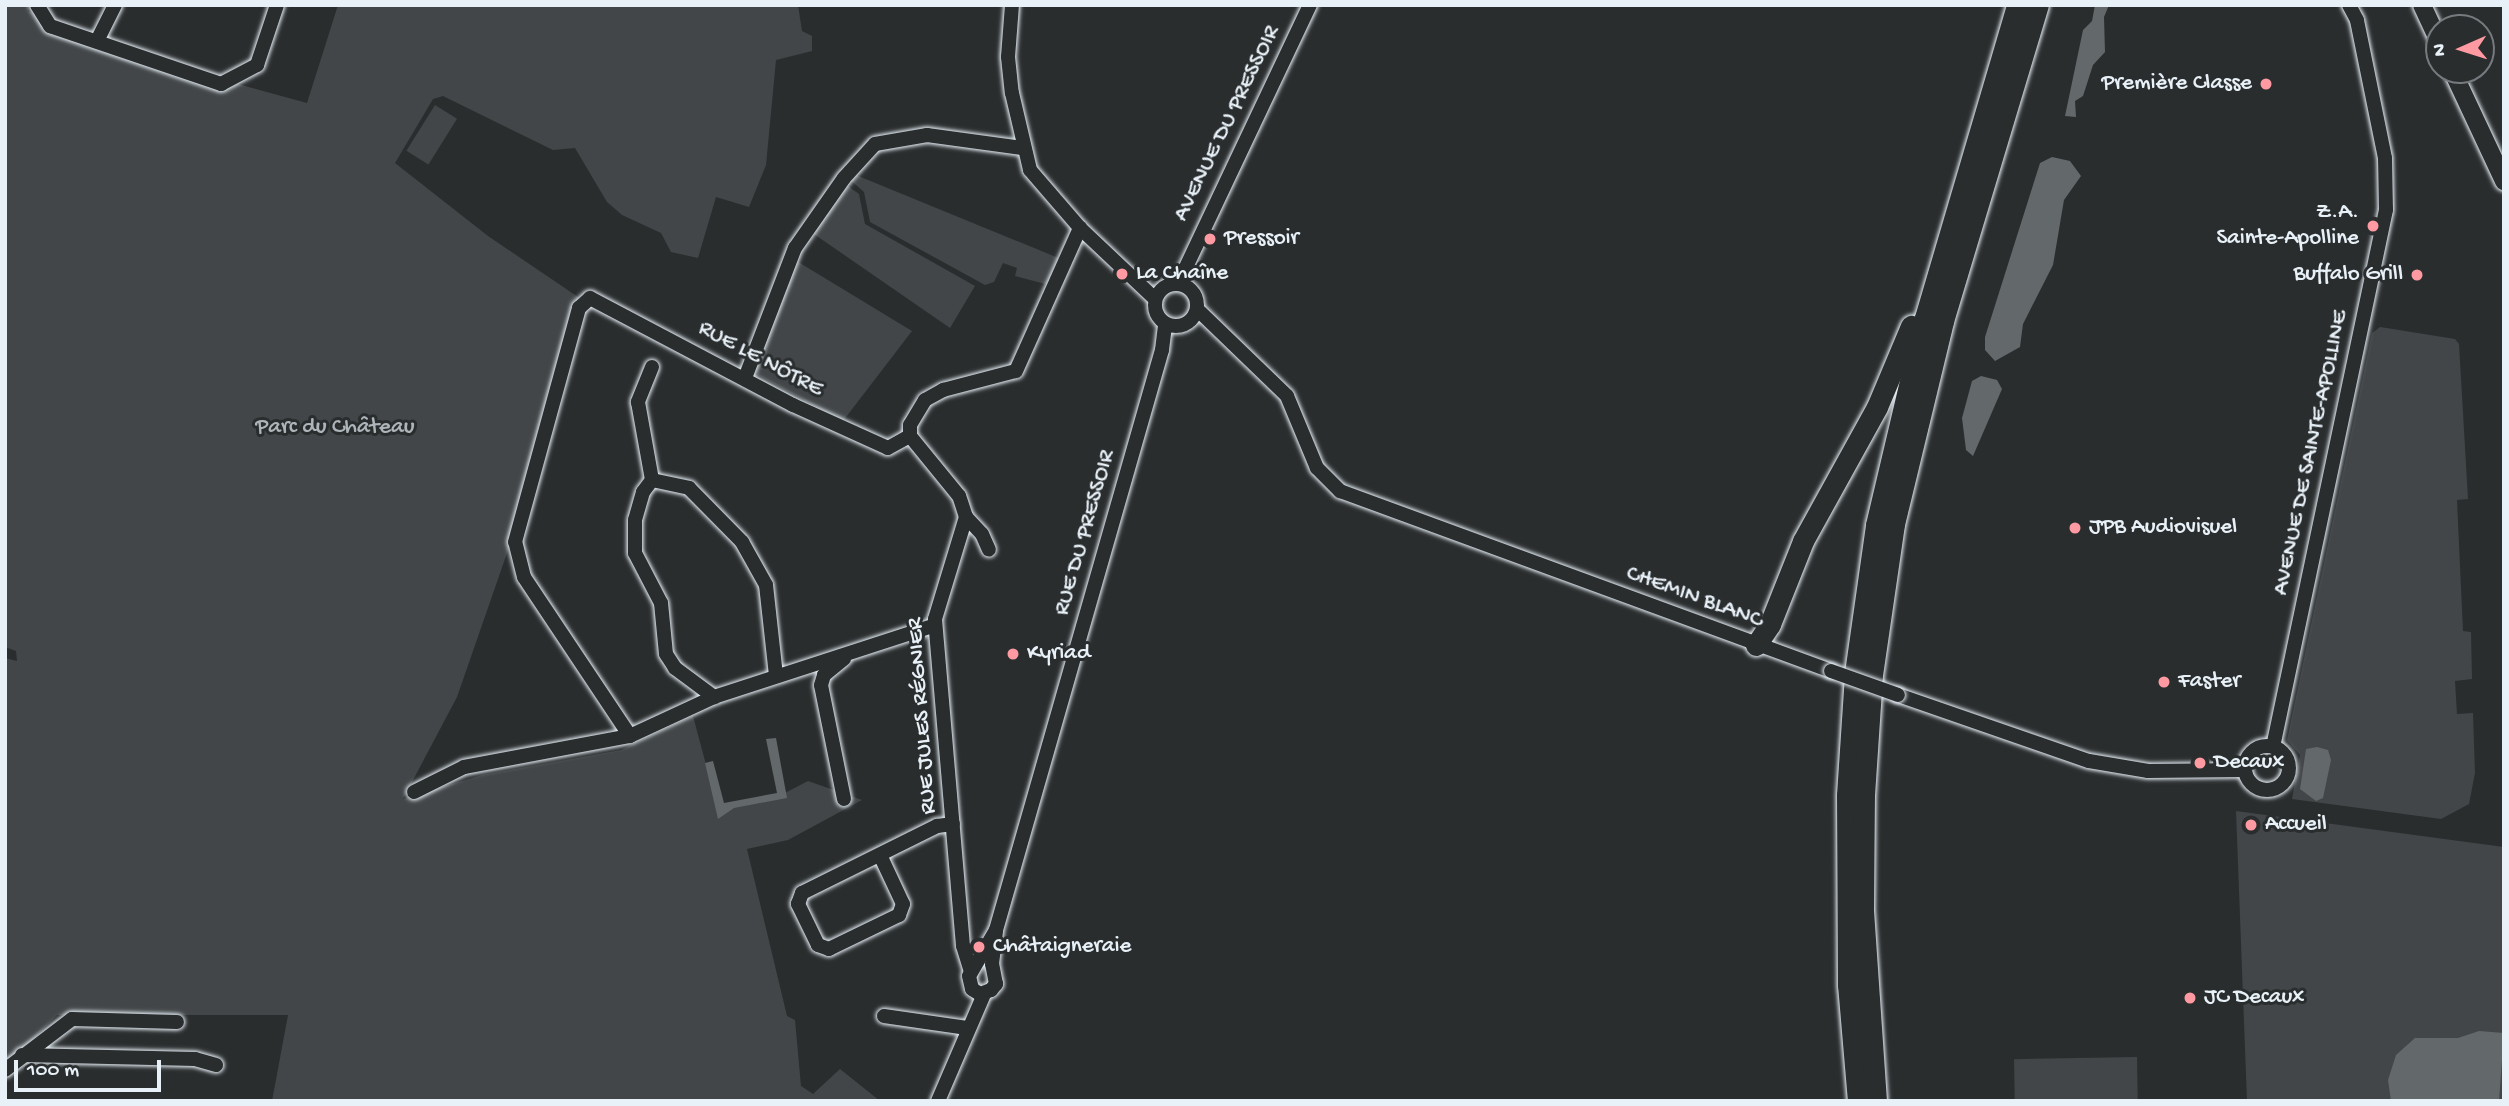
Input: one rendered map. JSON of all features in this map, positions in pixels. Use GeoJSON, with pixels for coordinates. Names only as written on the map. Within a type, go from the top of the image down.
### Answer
{"type":"FeatureCollection","features":[{"type":"Feature","properties":{"kind":"highway"},"geometry":{"type":"LineString","coordinates":[[1858,1101],[1845,908],[1855,673],[1891,457],[1943,257],[2017,5]]}},
{"type":"Feature","properties":{"kind":"highway"},"geometry":{"type":"LineString","coordinates":[[1877,1101],[1863,908],[1864,795],[1872,675],[1892,538],[1943,321],[2038,5]]}},
{"type":"Feature","properties":{"kind":"highway"},"geometry":{"type":"LineString","coordinates":[[1756,645],[1770,624],[1803,541],[1877,407],[1928,281],[1943,257]]}},
{"type":"Feature","properties":{"kind":"main road"},"geometry":{"type":"LineString","coordinates":[[2459,84],[2504,181]]}},
{"type":"Feature","properties":{"kind":"main road"},"geometry":{"type":"LineString","coordinates":[[2467,84],[2504,164]]}},
{"type":"Feature","properties":{"kind":"street"},"geometry":{"type":"LineString","coordinates":[[37,5],[50,26],[221,84],[247,74],[257,65],[277,5]]}},
{"type":"Feature","properties":{"kind":"street"},"geometry":{"type":"LineString","coordinates":[[97,41],[115,5]]}},
{"type":"Feature","properties":{"kind":"street"},"geometry":{"type":"LineString","coordinates":[[1012,5],[1009,57],[1022,148],[1039,185],[1080,228],[1145,285],[1158,294],[1184,287]]}},
{"type":"Feature","properties":{"kind":"street","name":"AVENUE DU PRESSOIR"},"geometry":{"type":"LineString","coordinates":[[1183,320],[1187,262],[1310,5]]}},
{"type":"Feature","properties":{"kind":"street","name":"AVENUE DE SAINTE-APOLLINE"},"geometry":{"type":"LineString","coordinates":[[2273,747],[2386,210],[2385,158],[2350,5]]}},
{"type":"Feature","properties":{"kind":"street"},"geometry":{"type":"LineString","coordinates":[[745,378],[795,248],[845,178],[875,144],[927,135],[1022,148]]}},
{"type":"Feature","properties":{"kind":"street"},"geometry":{"type":"LineString","coordinates":[[989,550],[982,534],[966,517],[959,496],[909,436],[915,413],[925,400],[943,390],[1016,371],[1080,228]]}},
{"type":"Feature","properties":{"kind":"street"},"geometry":{"type":"LineString","coordinates":[[1158,294],[1156,313],[1183,320]]}},
{"type":"Feature","properties":{"kind":"street","name":"RUE LE NÔTRE"},"geometry":{"type":"LineString","coordinates":[[631,736],[524,577],[515,542],[579,308],[590,298],[888,449],[909,436]]}},
{"type":"Feature","properties":{"kind":"street","name":"CHEMIN BLANC"},"geometry":{"type":"LineString","coordinates":[[1183,320],[1213,325],[1287,396],[1317,468],[1340,491],[1756,645],[2089,761],[2148,771],[2245,770]]}},
{"type":"Feature","properties":{"kind":"street","name":"RUE DU PRESSOIR"},"geometry":{"type":"LineString","coordinates":[[978,992],[996,984],[993,971],[996,930],[1161,350],[1183,320]]}},
{"type":"Feature","properties":{"kind":"street"},"geometry":{"type":"LineString","coordinates":[[652,367],[638,402],[652,480],[643,492],[635,520],[635,553],[661,603],[666,654],[675,668],[714,696]]}},
{"type":"Feature","properties":{"kind":"street"},"geometry":{"type":"LineString","coordinates":[[652,480],[689,488],[742,542],[766,585],[776,675]]}},
{"type":"Feature","properties":{"kind":"street","name":"RUE JULES RÉGNIER"},"geometry":{"type":"LineString","coordinates":[[966,517],[936,625],[963,946],[974,970],[978,992]]}},
{"type":"Feature","properties":{"kind":"street"},"geometry":{"type":"LineString","coordinates":[[414,792],[464,766],[631,736],[714,696],[936,625]]}},
{"type":"Feature","properties":{"kind":"street"},"geometry":{"type":"LineString","coordinates":[[844,799],[821,685],[830,668],[855,652]]}},
{"type":"Feature","properties":{"kind":"street"},"geometry":{"type":"LineString","coordinates":[[2273,747],[2284,754],[2288,768],[2279,786],[2259,789],[2245,770],[2253,751],[2273,747]]}},
{"type":"Feature","properties":{"kind":"street"},"geometry":{"type":"LineString","coordinates":[[880,855],[903,904],[899,915],[829,949],[818,945],[798,904],[802,892],[937,826],[953,824]]}},
{"type":"Feature","properties":{"kind":"street","name":"RUE DU PRESSOIR"},"geometry":{"type":"LineString","coordinates":[[974,970],[996,930]]}},
{"type":"Feature","properties":{"kind":"street"},"geometry":{"type":"LineString","coordinates":[[974,970],[993,971]]}},
{"type":"Feature","properties":{"kind":"street"},"geometry":{"type":"LineString","coordinates":[[938,1101],[953,1073],[978,992]]}},
{"type":"Feature","properties":{"kind":"street"},"geometry":{"type":"LineString","coordinates":[[884,1016],[967,1027]]}},
{"type":"Feature","properties":{"kind":"street"},"geometry":{"type":"LineString","coordinates":[[5,1070],[72,1019],[177,1022]]}},
{"type":"Feature","properties":{"kind":"street"},"geometry":{"type":"LineString","coordinates":[[22,1055],[195,1059],[216,1065]]}},
{"type":"Feature","properties":{"kind":"green space","name":"Parc du Château"},"geometry":{"type":"Polygon","coordinates":[[[5,5],[29,5],[28,11],[118,51],[307,103],[338,5],[798,5],[802,31],[812,36],[812,51],[776,60],[766,165],[749,207],[716,197],[698,258],[671,252],[661,233],[622,215],[607,202],[575,148],[553,150],[443,96],[433,99],[395,163],[488,236],[581,299],[514,533],[457,697],[403,799],[482,775],[621,750],[693,716],[717,806],[781,795],[808,781],[862,800],[788,840],[747,849],[787,1016],[795,1020],[801,1086],[813,1094],[840,1069],[880,1101],[272,1101],[288,1015],[57,1015],[5,1067],[5,658],[17,661],[16,651],[5,647],[5,5]]]}},
{"type":"Feature","properties":{"kind":"green space"},"geometry":{"type":"Polygon","coordinates":[[[435,105],[457,119],[428,165],[406,151],[435,105]]]}},
{"type":"Feature","properties":{"kind":"green space"},"geometry":{"type":"Polygon","coordinates":[[[851,173],[1061,259],[1049,285],[1015,276],[1017,268],[1003,263],[994,282],[985,285],[870,222],[864,192],[848,178],[851,173]]]}},
{"type":"Feature","properties":{"kind":"green space"},"geometry":{"type":"Polygon","coordinates":[[[845,184],[859,194],[865,224],[975,286],[950,328],[811,232],[845,184]]]}},
{"type":"Feature","properties":{"kind":"green space"},"geometry":{"type":"Polygon","coordinates":[[[795,260],[912,331],[843,421],[758,375],[754,367],[795,260]]]}},
{"type":"Feature","properties":{"kind":"green space"},"geometry":{"type":"Polygon","coordinates":[[[2380,327],[2455,339],[2459,344],[2468,499],[2457,500],[2463,631],[2471,632],[2472,679],[2455,681],[2457,714],[2473,713],[2475,773],[2469,804],[2441,819],[2292,799],[2300,755],[2287,740],[2372,333],[2380,327]]]}},
{"type":"Feature","properties":{"kind":"green space"},"geometry":{"type":"Polygon","coordinates":[[[2236,811],[2504,847],[2504,1101],[2247,1101],[2236,811]]]}},
{"type":"Feature","properties":{"kind":"green space"},"geometry":{"type":"Polygon","coordinates":[[[2137,1057],[2138,1101],[2015,1101],[2014,1059],[2137,1057]]]}},
{"type":"Feature","properties":{"kind":"shaded area"},"geometry":{"type":"Polygon","coordinates":[[[2095,5],[2109,5],[2104,17],[2105,52],[2093,65],[2083,96],[2075,101],[2076,117],[2065,116],[2083,30],[2092,21],[2095,5]]]}},
{"type":"Feature","properties":{"kind":"shaded area"},"geometry":{"type":"Polygon","coordinates":[[[2052,157],[2070,161],[2081,176],[2064,200],[2053,265],[2023,324],[2020,347],[1995,361],[1985,350],[1985,337],[2040,163],[2052,157]]]}},
{"type":"Feature","properties":{"kind":"shaded area"},"geometry":{"type":"Polygon","coordinates":[[[1981,376],[1997,380],[2002,389],[1973,456],[1966,450],[1962,418],[1972,381],[1981,376]]]}},
{"type":"Feature","properties":{"kind":"shaded area"},"geometry":{"type":"Polygon","coordinates":[[[776,738],[787,798],[734,808],[718,819],[705,763],[713,761],[724,803],[777,793],[766,739],[776,738]]]}},
{"type":"Feature","properties":{"kind":"shaded area"},"geometry":{"type":"Polygon","coordinates":[[[2317,747],[2328,750],[2331,760],[2323,798],[2316,801],[2300,789],[2306,749],[2317,747]]]}},
{"type":"Feature","properties":{"kind":"shaded area"},"geometry":{"type":"Polygon","coordinates":[[[2479,1031],[2504,1033],[2499,1101],[2391,1101],[2388,1080],[2396,1055],[2415,1038],[2458,1038],[2479,1031]]]}},
{"type":"Feature","properties":{"kind":"place","name":"Première Classe"},"geometry":{"type":"Point","coordinates":[2266,84]}},
{"type":"Feature","properties":{"kind":"place","name":"Z.A. Sainte-Apolline"},"geometry":{"type":"Point","coordinates":[2373,226]}},
{"type":"Feature","properties":{"kind":"place","name":"Pressoir"},"geometry":{"type":"Point","coordinates":[1210,239]}},
{"type":"Feature","properties":{"kind":"place","name":"La Chaîne"},"geometry":{"type":"Point","coordinates":[1122,274]}},
{"type":"Feature","properties":{"kind":"place","name":"Buffalo Grill"},"geometry":{"type":"Point","coordinates":[2417,275]}},
{"type":"Feature","properties":{"kind":"place","name":"JPB Audiovisuel"},"geometry":{"type":"Point","coordinates":[2075,528]}},
{"type":"Feature","properties":{"kind":"place","name":"Kyriad"},"geometry":{"type":"Point","coordinates":[1013,654]}},
{"type":"Feature","properties":{"kind":"place","name":"Faster"},"geometry":{"type":"Point","coordinates":[2164,682]}},
{"type":"Feature","properties":{"kind":"place","name":"Decaux"},"geometry":{"type":"Point","coordinates":[2200,763]}},
{"type":"Feature","properties":{"kind":"place","name":"Accueil"},"geometry":{"type":"Point","coordinates":[2251,825]}},
{"type":"Feature","properties":{"kind":"place","name":"Châtaigneraie"},"geometry":{"type":"Point","coordinates":[979,947]}},
{"type":"Feature","properties":{"kind":"place","name":"JC Decaux"},"geometry":{"type":"Point","coordinates":[2190,998]}}]}
